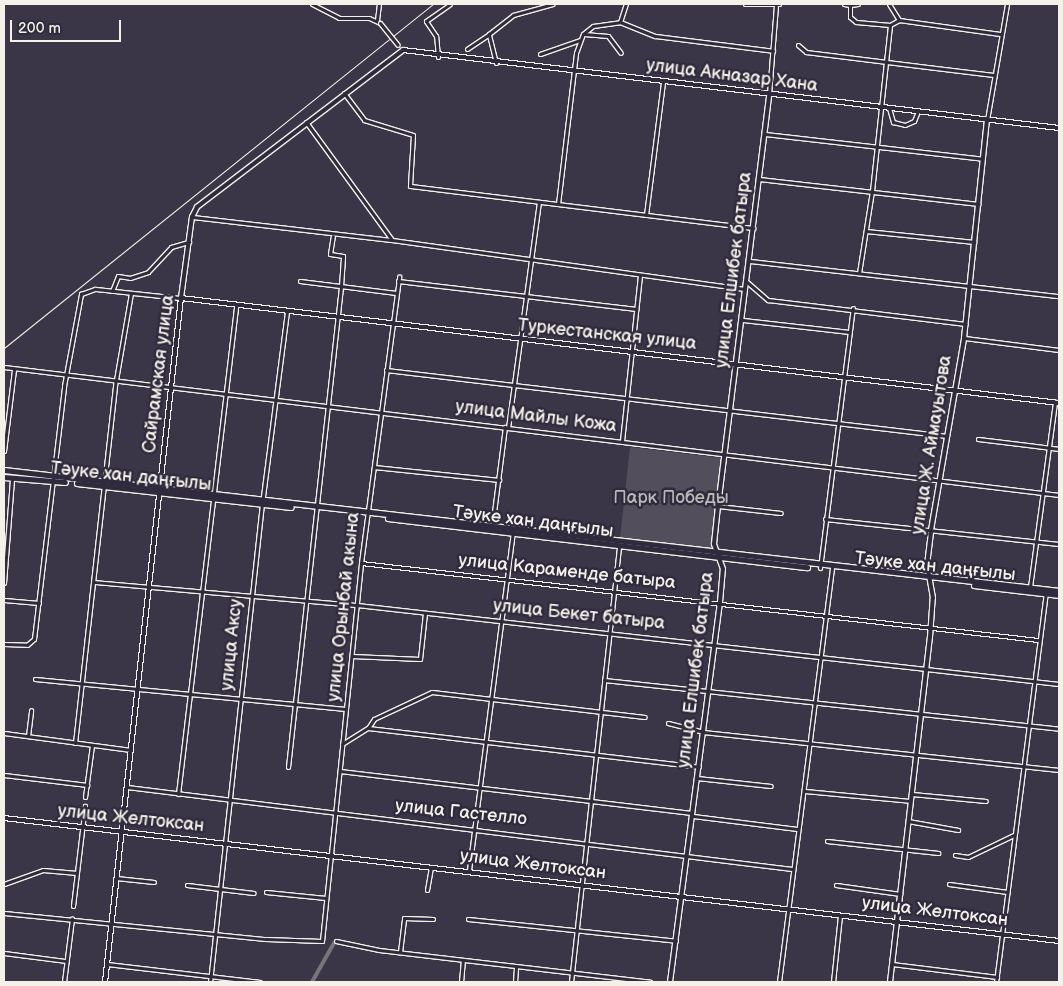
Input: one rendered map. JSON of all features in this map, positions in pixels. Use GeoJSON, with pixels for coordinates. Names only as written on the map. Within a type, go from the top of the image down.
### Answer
{"type":"FeatureCollection","features":[{"type":"Feature","properties":{"kind":"main road","name":"улица Акназар Хана"},"geometry":{"type":"LineString","coordinates":[[403,50],[438,57],[575,71],[1059,128]]}},
{"type":"Feature","properties":{"kind":"main road"},"geometry":{"type":"LineString","coordinates":[[192,217],[197,207],[344,93],[403,50]]}},
{"type":"Feature","properties":{"kind":"main road","name":"улица Елшибек батыра"},"geometry":{"type":"LineString","coordinates":[[670,982],[720,602],[723,569],[717,555],[718,506],[743,320],[769,95]]}},
{"type":"Feature","properties":{"kind":"main road","name":"улица Ж. Аймауытова"},"geometry":{"type":"LineString","coordinates":[[890,982],[931,626],[933,598],[929,578],[931,530],[966,324],[987,120]]}},
{"type":"Feature","properties":{"kind":"main road","name":"Сайрамская улица"},"geometry":{"type":"LineString","coordinates":[[105,982],[181,298],[192,217]]}},
{"type":"Feature","properties":{"kind":"main road","name":"Туркестанская улица"},"geometry":{"type":"LineString","coordinates":[[181,298],[1057,403]]}},
{"type":"Feature","properties":{"kind":"main road","name":"Тәуке хан даңғылы"},"geometry":{"type":"LineString","coordinates":[[4,470],[51,479],[1059,593]]}},
{"type":"Feature","properties":{"kind":"main road","name":"Тәуке хан даңғылы"},"geometry":{"type":"LineString","coordinates":[[4,477],[51,479]]}},
{"type":"Feature","properties":{"kind":"main road","name":"улица Желтоксан"},"geometry":{"type":"LineString","coordinates":[[4,818],[469,870],[1059,941]]}},
{"type":"Feature","properties":{"kind":"street"},"geometry":{"type":"LineString","coordinates":[[312,4],[339,18],[378,22],[403,50]]}},
{"type":"Feature","properties":{"kind":"street"},"geometry":{"type":"LineString","coordinates":[[378,22],[379,4]]}},
{"type":"Feature","properties":{"kind":"street"},"geometry":{"type":"LineString","coordinates":[[438,57],[436,36],[426,21],[450,4]]}},
{"type":"Feature","properties":{"kind":"street"},"geometry":{"type":"LineString","coordinates":[[467,49],[512,16],[553,4]]}},
{"type":"Feature","properties":{"kind":"street"},"geometry":{"type":"LineString","coordinates":[[620,22],[626,4]]}},
{"type":"Feature","properties":{"kind":"street"},"geometry":{"type":"LineString","coordinates":[[745,4],[778,5],[769,95]]}},
{"type":"Feature","properties":{"kind":"street"},"geometry":{"type":"LineString","coordinates":[[844,4],[858,4]]}},
{"type":"Feature","properties":{"kind":"street"},"geometry":{"type":"LineString","coordinates":[[889,4],[898,20]]}},
{"type":"Feature","properties":{"kind":"street"},"geometry":{"type":"LineString","coordinates":[[987,120],[1000,34],[1007,4]]}},
{"type":"Feature","properties":{"kind":"street"},"geometry":{"type":"LineString","coordinates":[[850,5],[851,20],[890,25],[898,20],[1000,34]]}},
{"type":"Feature","properties":{"kind":"street"},"geometry":{"type":"LineString","coordinates":[[558,204],[575,71],[580,40],[583,34],[600,24],[620,22],[655,36],[773,51]]}},
{"type":"Feature","properties":{"kind":"street"},"geometry":{"type":"LineString","coordinates":[[859,273],[872,191],[890,25]]}},
{"type":"Feature","properties":{"kind":"street"},"geometry":{"type":"LineString","coordinates":[[489,34],[496,63]]}},
{"type":"Feature","properties":{"kind":"street"},"geometry":{"type":"LineString","coordinates":[[583,34],[608,36],[622,53]]}},
{"type":"Feature","properties":{"kind":"street"},"geometry":{"type":"LineString","coordinates":[[540,54],[580,40]]}},
{"type":"Feature","properties":{"kind":"street"},"geometry":{"type":"LineString","coordinates":[[798,45],[806,52],[994,75]]}},
{"type":"Feature","properties":{"kind":"street"},"geometry":{"type":"LineString","coordinates":[[646,215],[664,82]]}},
{"type":"Feature","properties":{"kind":"street"},"geometry":{"type":"LineString","coordinates":[[344,93],[364,120],[413,135],[410,186],[754,228]]}},
{"type":"Feature","properties":{"kind":"street"},"geometry":{"type":"LineString","coordinates":[[889,108],[893,122],[905,126],[914,121],[918,111]]}},
{"type":"Feature","properties":{"kind":"street"},"geometry":{"type":"LineString","coordinates":[[306,122],[392,240]]}},
{"type":"Feature","properties":{"kind":"street"},"geometry":{"type":"LineString","coordinates":[[765,134],[983,159]]}},
{"type":"Feature","properties":{"kind":"street"},"geometry":{"type":"LineString","coordinates":[[759,179],[979,204]]}},
{"type":"Feature","properties":{"kind":"street"},"geometry":{"type":"LineString","coordinates":[[492,529],[539,202]]}},
{"type":"Feature","properties":{"kind":"street"},"geometry":{"type":"LineString","coordinates":[[192,217],[333,236],[392,240],[531,261],[746,289]]}},
{"type":"Feature","properties":{"kind":"street"},"geometry":{"type":"LineString","coordinates":[[866,231],[974,242]]}},
{"type":"Feature","properties":{"kind":"street"},"geometry":{"type":"LineString","coordinates":[[288,767],[304,601],[341,286],[343,256],[330,254],[333,236]]}},
{"type":"Feature","properties":{"kind":"street"},"geometry":{"type":"LineString","coordinates":[[112,291],[118,276],[130,278],[148,272],[171,246],[189,242]]}},
{"type":"Feature","properties":{"kind":"street"},"geometry":{"type":"LineString","coordinates":[[750,260],[1059,296]]}},
{"type":"Feature","properties":{"kind":"street"},"geometry":{"type":"LineString","coordinates":[[622,442],[625,398],[640,275]]}},
{"type":"Feature","properties":{"kind":"street","name":"улица Орынбай акына"},"geometry":{"type":"LineString","coordinates":[[217,932],[266,940],[322,941],[361,563],[399,276]]}},
{"type":"Feature","properties":{"kind":"street"},"geometry":{"type":"LineString","coordinates":[[300,281],[396,293]]}},
{"type":"Feature","properties":{"kind":"street"},"geometry":{"type":"LineString","coordinates":[[398,281],[526,298],[636,309]]}},
{"type":"Feature","properties":{"kind":"street"},"geometry":{"type":"LineString","coordinates":[[747,282],[768,300],[853,308],[966,324]]}},
{"type":"Feature","properties":{"kind":"street"},"geometry":{"type":"LineString","coordinates":[[4,644],[30,644],[39,603],[51,479],[66,374],[81,294],[86,290],[112,291],[181,298]]}},
{"type":"Feature","properties":{"kind":"street"},"geometry":{"type":"LineString","coordinates":[[75,743],[106,485],[116,380],[131,293]]}},
{"type":"Feature","properties":{"kind":"street"},"geometry":{"type":"LineString","coordinates":[[178,794],[211,497],[236,304]]}},
{"type":"Feature","properties":{"kind":"street"},"geometry":{"type":"LineString","coordinates":[[820,567],[830,467],[853,308]]}},
{"type":"Feature","properties":{"kind":"street","name":"улица Аксу"},"geometry":{"type":"LineString","coordinates":[[210,982],[217,932],[262,502],[287,311]]}},
{"type":"Feature","properties":{"kind":"street"},"geometry":{"type":"LineString","coordinates":[[743,320],[850,332]]}},
{"type":"Feature","properties":{"kind":"street"},"geometry":{"type":"LineString","coordinates":[[964,338],[1059,350]]}},
{"type":"Feature","properties":{"kind":"street","name":"улица Майлы Кожа"},"geometry":{"type":"LineString","coordinates":[[4,367],[507,427],[939,482],[1059,495]]}},
{"type":"Feature","properties":{"kind":"street"},"geometry":{"type":"LineString","coordinates":[[4,451],[14,369]]}},
{"type":"Feature","properties":{"kind":"street"},"geometry":{"type":"LineString","coordinates":[[386,370],[514,383],[947,436]]}},
{"type":"Feature","properties":{"kind":"street"},"geometry":{"type":"LineString","coordinates":[[1031,589],[1049,448],[1057,403]]}},
{"type":"Feature","properties":{"kind":"street"},"geometry":{"type":"LineString","coordinates":[[978,439],[1059,450]]}},
{"type":"Feature","properties":{"kind":"street"},"geometry":{"type":"LineString","coordinates":[[374,467],[499,480]]}},
{"type":"Feature","properties":{"kind":"street"},"geometry":{"type":"LineString","coordinates":[[4,583],[12,478]]}},
{"type":"Feature","properties":{"kind":"street"},"geometry":{"type":"LineString","coordinates":[[718,506],[781,513]]}},
{"type":"Feature","properties":{"kind":"street"},"geometry":{"type":"LineString","coordinates":[[825,520],[1059,544]]}},
{"type":"Feature","properties":{"kind":"street"},"geometry":{"type":"LineString","coordinates":[[469,870],[491,697],[503,621],[513,532]]}},
{"type":"Feature","properties":{"kind":"street"},"geometry":{"type":"LineString","coordinates":[[571,982],[619,544]]}},
{"type":"Feature","properties":{"kind":"street","name":"улица Караменде батыра"},"geometry":{"type":"LineString","coordinates":[[361,563],[826,614],[1038,640]]}},
{"type":"Feature","properties":{"kind":"street"},"geometry":{"type":"LineString","coordinates":[[779,982],[797,829],[805,791],[808,744],[831,568]]}},
{"type":"Feature","properties":{"kind":"street","name":"улица Бекет батыра"},"geometry":{"type":"LineString","coordinates":[[94,582],[425,612],[714,643],[1059,684]]}},
{"type":"Feature","properties":{"kind":"street"},"geometry":{"type":"LineString","coordinates":[[996,982],[1032,681],[1046,592]]}},
{"type":"Feature","properties":{"kind":"street"},"geometry":{"type":"LineString","coordinates":[[4,600],[39,603]]}},
{"type":"Feature","properties":{"kind":"street"},"geometry":{"type":"LineString","coordinates":[[352,656],[420,659],[425,612]]}},
{"type":"Feature","properties":{"kind":"street"},"geometry":{"type":"LineString","coordinates":[[35,679],[138,691],[240,698],[346,709]]}},
{"type":"Feature","properties":{"kind":"street"},"geometry":{"type":"LineString","coordinates":[[604,680],[1027,724],[1059,729]]}},
{"type":"Feature","properties":{"kind":"street"},"geometry":{"type":"LineString","coordinates":[[342,744],[368,728],[374,719],[432,692],[491,697],[645,717]]}},
{"type":"Feature","properties":{"kind":"street"},"geometry":{"type":"LineString","coordinates":[[28,736],[31,710]]}},
{"type":"Feature","properties":{"kind":"street"},"geometry":{"type":"LineString","coordinates":[[668,723],[703,732],[1059,770]]}},
{"type":"Feature","properties":{"kind":"street"},"geometry":{"type":"LineString","coordinates":[[368,728],[699,767]]}},
{"type":"Feature","properties":{"kind":"street"},"geometry":{"type":"LineString","coordinates":[[4,733],[131,750]]}},
{"type":"Feature","properties":{"kind":"street"},"geometry":{"type":"LineString","coordinates":[[86,796],[92,745]]}},
{"type":"Feature","properties":{"kind":"street"},"geometry":{"type":"LineString","coordinates":[[340,771],[590,800],[797,829]]}},
{"type":"Feature","properties":{"kind":"street"},"geometry":{"type":"LineString","coordinates":[[4,775],[87,785]]}},
{"type":"Feature","properties":{"kind":"street"},"geometry":{"type":"LineString","coordinates":[[697,778],[771,786]]}},
{"type":"Feature","properties":{"kind":"street","name":"улица Гастелло"},"geometry":{"type":"LineString","coordinates":[[127,787],[586,841],[792,869]]}},
{"type":"Feature","properties":{"kind":"street"},"geometry":{"type":"LineString","coordinates":[[805,791],[910,801]]}},
{"type":"Feature","properties":{"kind":"street"},"geometry":{"type":"LineString","coordinates":[[911,794],[986,801]]}},
{"type":"Feature","properties":{"kind":"street"},"geometry":{"type":"LineString","coordinates":[[73,906],[84,806]]}},
{"type":"Feature","properties":{"kind":"street"},"geometry":{"type":"LineString","coordinates":[[908,821],[958,830]]}},
{"type":"Feature","properties":{"kind":"street"},"geometry":{"type":"LineString","coordinates":[[955,855],[968,857],[1014,835]]}},
{"type":"Feature","properties":{"kind":"street"},"geometry":{"type":"LineString","coordinates":[[827,841],[938,853]]}},
{"type":"Feature","properties":{"kind":"street"},"geometry":{"type":"LineString","coordinates":[[427,890],[431,866]]}},
{"type":"Feature","properties":{"kind":"street"},"geometry":{"type":"LineString","coordinates":[[4,884],[43,870],[77,873]]}},
{"type":"Feature","properties":{"kind":"street"},"geometry":{"type":"LineString","coordinates":[[116,878],[154,882]]}},
{"type":"Feature","properties":{"kind":"street"},"geometry":{"type":"LineString","coordinates":[[949,884],[1007,892]]}},
{"type":"Feature","properties":{"kind":"street"},"geometry":{"type":"LineString","coordinates":[[187,885],[254,893]]}},
{"type":"Feature","properties":{"kind":"street"},"geometry":{"type":"LineString","coordinates":[[836,885],[900,894]]}},
{"type":"Feature","properties":{"kind":"street"},"geometry":{"type":"LineString","coordinates":[[266,892],[326,898]]}},
{"type":"Feature","properties":{"kind":"street"},"geometry":{"type":"LineString","coordinates":[[4,913],[111,921],[217,932]]}},
{"type":"Feature","properties":{"kind":"street"},"geometry":{"type":"LineString","coordinates":[[833,982],[840,915]]}},
{"type":"Feature","properties":{"kind":"street"},"geometry":{"type":"LineString","coordinates":[[400,952],[404,918],[433,919]]}},
{"type":"Feature","properties":{"kind":"street"},"geometry":{"type":"LineString","coordinates":[[64,982],[72,919]]}},
{"type":"Feature","properties":{"kind":"street"},"geometry":{"type":"LineString","coordinates":[[468,919],[676,940]]}},
{"type":"Feature","properties":{"kind":"street"},"geometry":{"type":"LineString","coordinates":[[336,941],[400,952],[650,982]]}},
{"type":"Feature","properties":{"kind":"street"},"geometry":{"type":"LineString","coordinates":[[4,953],[66,961]]}},
{"type":"Feature","properties":{"kind":"street"},"geometry":{"type":"LineString","coordinates":[[461,982],[463,960]]}},
{"type":"Feature","properties":{"kind":"street"},"geometry":{"type":"LineString","coordinates":[[107,964],[260,982]]}},
{"type":"Feature","properties":{"kind":"street"},"geometry":{"type":"LineString","coordinates":[[892,964],[997,977]]}},
{"type":"Feature","properties":{"kind":"street"},"geometry":{"type":"LineString","coordinates":[[515,982],[516,966]]}},
{"type":"Feature","properties":{"kind":"green space","name":"Парк Победы"},"geometry":{"type":"Polygon","coordinates":[[[630,447],[722,458],[712,549],[620,539],[630,447]]]}},
{"type":"Feature","properties":{"kind":"waterway"},"geometry":{"type":"LineString","coordinates":[[312,982],[334,943]]}},
{"type":"Feature","properties":{"kind":"railway"},"geometry":{"type":"LineString","coordinates":[[4,348],[433,4]]}}]}
